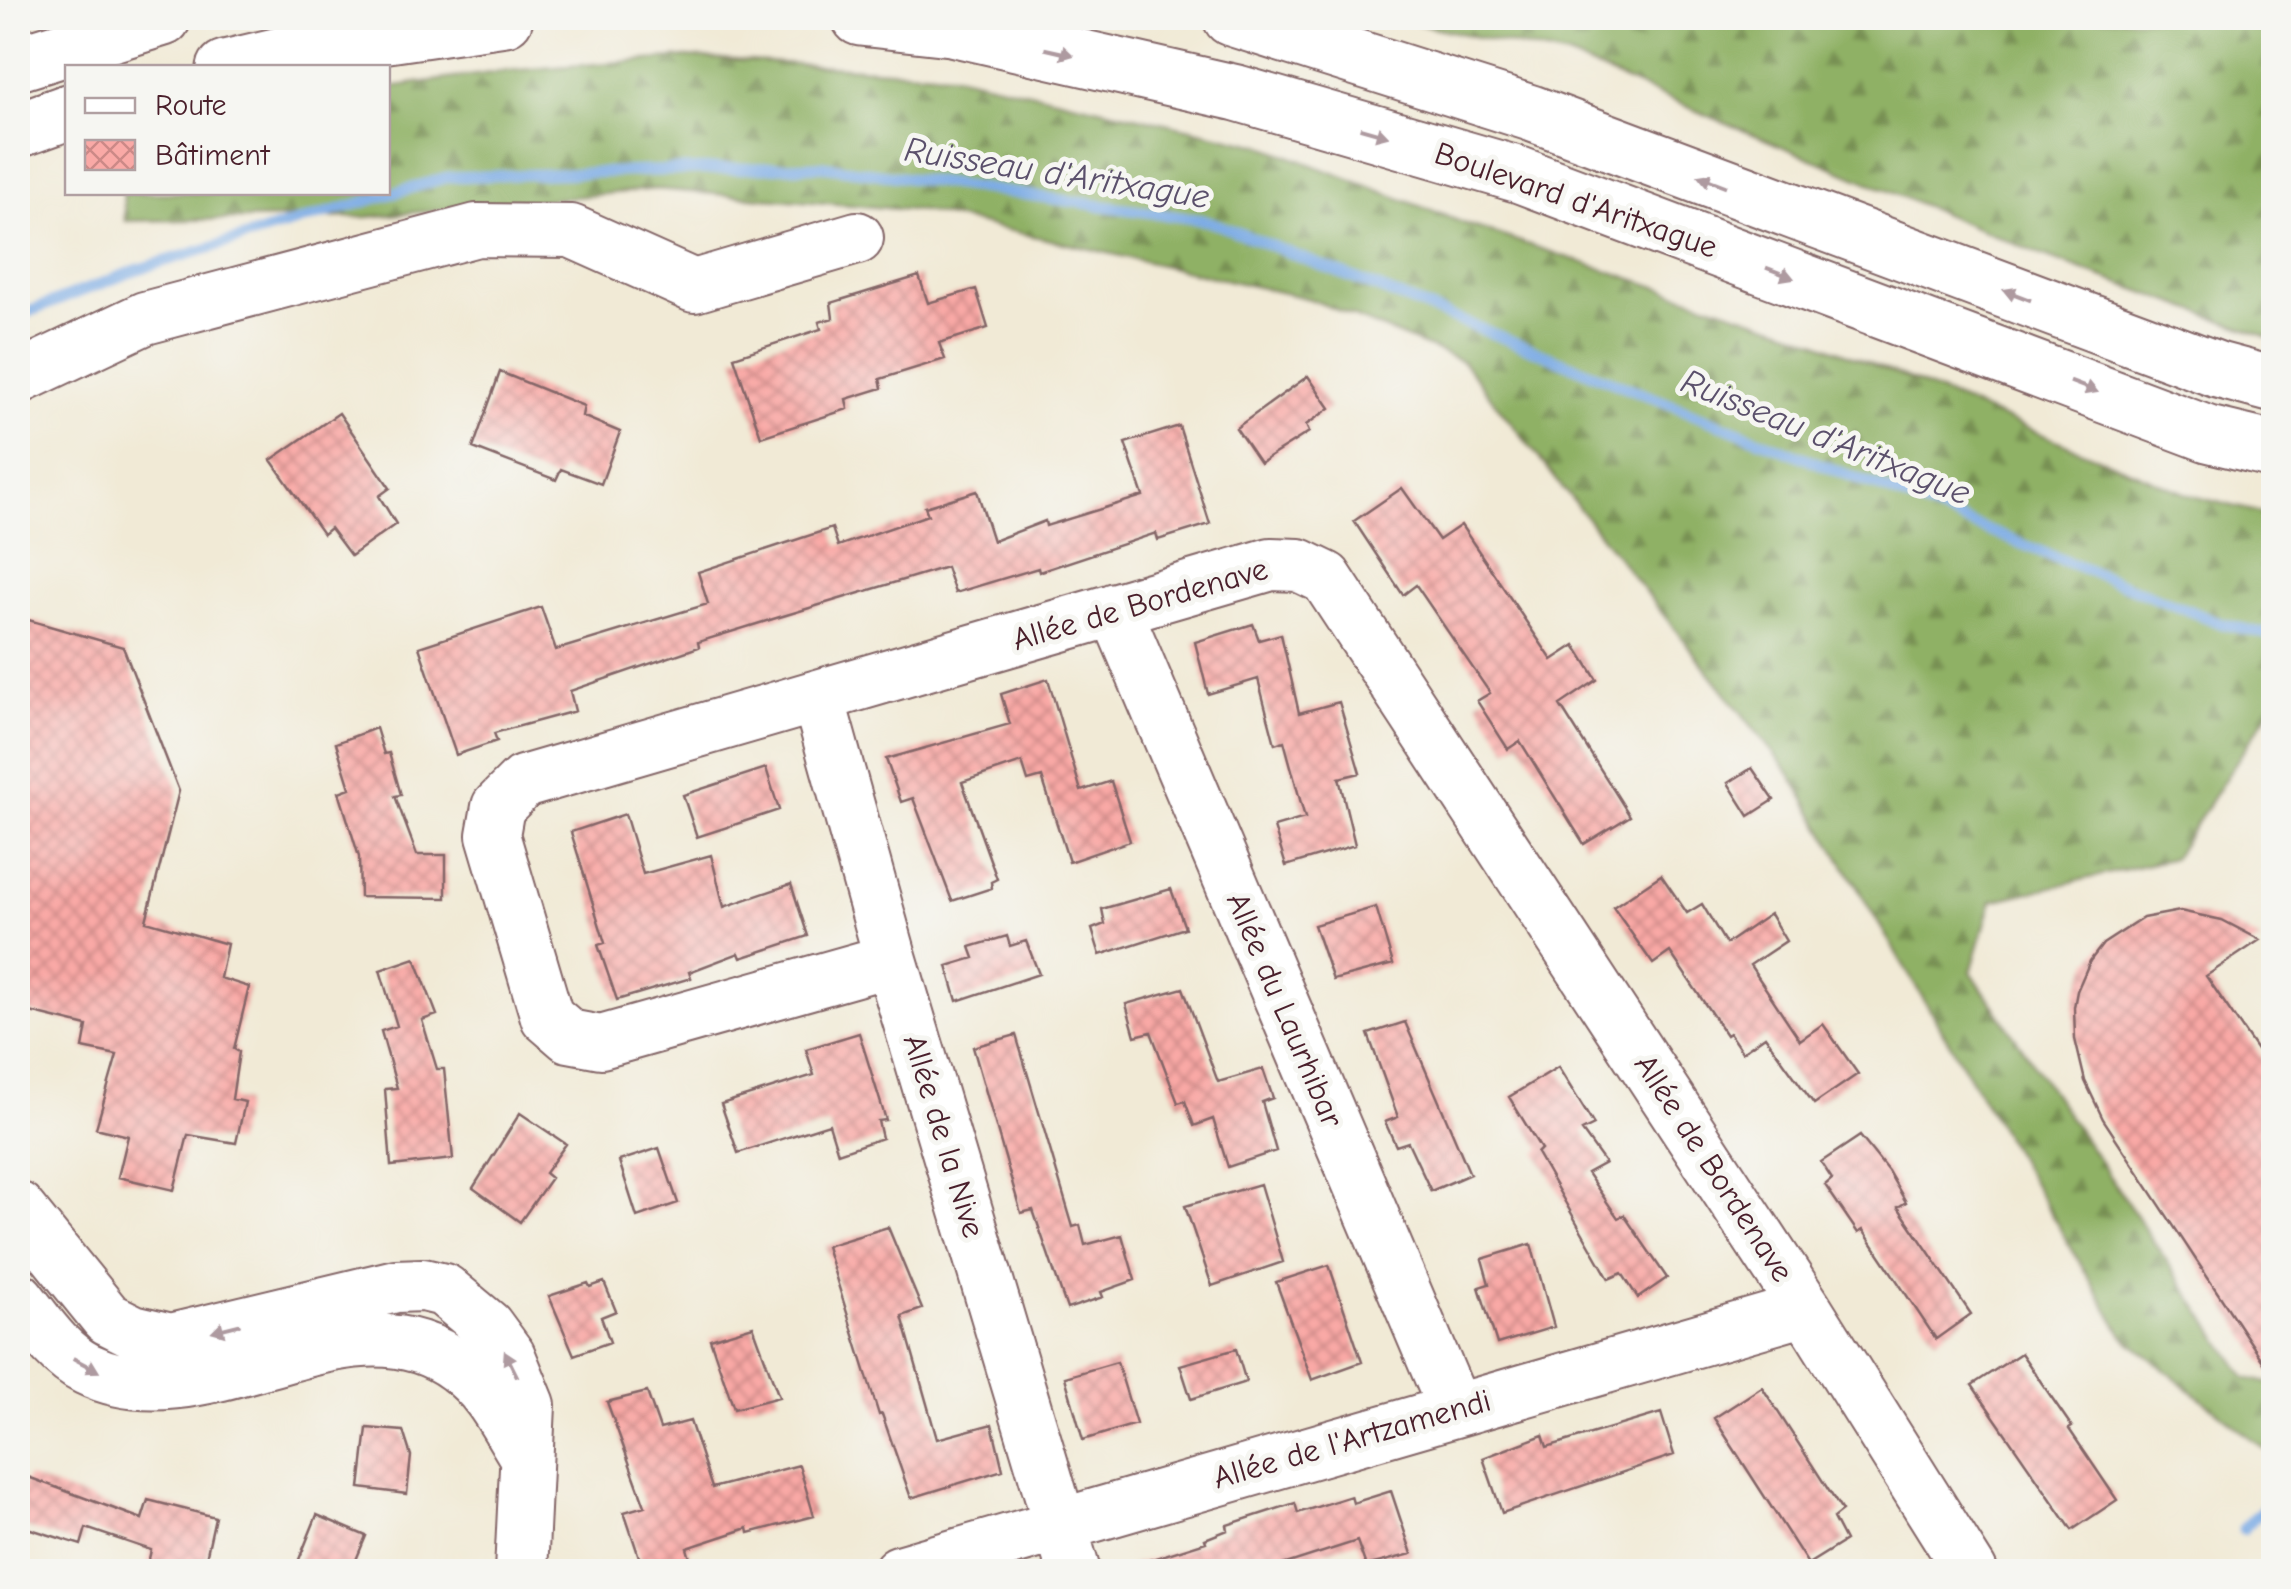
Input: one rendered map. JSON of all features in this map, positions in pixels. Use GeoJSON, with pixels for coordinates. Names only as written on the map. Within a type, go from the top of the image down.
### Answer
{"type":"FeatureCollection","features":[{"type":"Feature","properties":{"kind":"main road"},"geometry":{"type":"LineString","coordinates":[[18,64],[162,18]]}},
{"type":"Feature","properties":{"kind":"main road"},"geometry":{"type":"LineString","coordinates":[[238,65],[326,44],[504,18]]}},
{"type":"Feature","properties":{"kind":"main road","name":"Boulevard d'Aritxague"},"geometry":{"type":"LineString","coordinates":[[860,18],[951,28],[1237,92],[1520,175],[2208,434],[2274,450]]}},
{"type":"Feature","properties":{"kind":"main road","name":"Boulevard d'Aritxague"},"geometry":{"type":"LineString","coordinates":[[1231,18],[1531,113],[2200,363],[2274,385]]}},
{"type":"Feature","properties":{"kind":"main road"},"geometry":{"type":"LineString","coordinates":[[18,130],[65,113]]}},
{"type":"Feature","properties":{"kind":"street"},"geometry":{"type":"LineString","coordinates":[[18,378],[145,318],[477,230],[571,231],[694,286],[857,238]]}},
{"type":"Feature","properties":{"kind":"street","name":"Allée de Bordenave"},"geometry":{"type":"LineString","coordinates":[[891,960],[600,1042],[568,1036],[548,1016],[492,835],[498,807],[523,782],[1271,564],[1300,565],[1326,578],[1806,1308],[1971,1572]]}},
{"type":"Feature","properties":{"kind":"street","name":"Allée du Laurhibar"},"geometry":{"type":"LineString","coordinates":[[1115,610],[1455,1410]]}},
{"type":"Feature","properties":{"kind":"street","name":"Allée de la Nive"},"geometry":{"type":"LineString","coordinates":[[818,698],[891,960],[1067,1548]]}},
{"type":"Feature","properties":{"kind":"street"},"geometry":{"type":"LineString","coordinates":[[18,1208],[107,1318],[134,1331],[170,1340],[396,1286],[422,1284],[444,1290],[477,1316],[509,1356],[530,1406],[520,1572]]}},
{"type":"Feature","properties":{"kind":"street"},"geometry":{"type":"LineString","coordinates":[[18,1298],[56,1346],[87,1368],[147,1384],[185,1382],[336,1345],[378,1340],[410,1344],[435,1352],[460,1368],[492,1401],[526,1458]]}},
{"type":"Feature","properties":{"kind":"street","name":"Allée de l'Artzamendi"},"geometry":{"type":"LineString","coordinates":[[899,1572],[1067,1548],[1455,1410],[1806,1308]]}},
{"type":"Feature","properties":{"kind":"green space"},"geometry":{"type":"Polygon","coordinates":[[[1392,18],[2231,18],[2273,35],[2273,339],[2044,256],[1568,57],[1392,18]]]}},
{"type":"Feature","properties":{"kind":"green space"},"geometry":{"type":"Polygon","coordinates":[[[687,57],[951,74],[1261,145],[1466,224],[1794,332],[2189,495],[2273,516],[2273,710],[2174,858],[1992,901],[1971,972],[2246,1378],[2273,1384],[2273,1456],[2124,1337],[1790,774],[1462,361],[1310,299],[923,211],[656,189],[368,217],[125,221],[123,195],[390,195],[390,87],[505,71],[687,57]]]}},
{"type":"Feature","properties":{"kind":"building"},"geometry":{"type":"Polygon","coordinates":[[[919,276],[928,303],[976,289],[988,328],[939,343],[945,359],[880,379],[882,388],[846,399],[848,409],[761,437],[734,357],[821,329],[819,322],[833,318],[831,303],[919,276]]]}},
{"type":"Feature","properties":{"kind":"building"},"geometry":{"type":"Polygon","coordinates":[[[500,372],[584,406],[582,416],[620,432],[601,484],[561,469],[556,480],[473,448],[500,372]]]}},
{"type":"Feature","properties":{"kind":"building"},"geometry":{"type":"Polygon","coordinates":[[[1308,376],[1330,408],[1306,425],[1309,432],[1260,463],[1236,428],[1308,376]]]}},
{"type":"Feature","properties":{"kind":"building"},"geometry":{"type":"Polygon","coordinates":[[[339,413],[390,488],[379,496],[396,524],[351,556],[330,528],[323,534],[271,460],[339,413]]]}},
{"type":"Feature","properties":{"kind":"building"},"geometry":{"type":"Polygon","coordinates":[[[1179,426],[1210,524],[1158,540],[1156,533],[1039,572],[1038,568],[955,593],[946,567],[773,619],[698,642],[699,647],[570,691],[575,711],[494,733],[497,741],[456,755],[419,647],[541,607],[556,650],[708,604],[698,572],[832,528],[838,546],[928,515],[925,507],[977,491],[993,541],[1045,521],[1046,526],[1143,496],[1125,443],[1179,426]]]}},
{"type":"Feature","properties":{"kind":"building"},"geometry":{"type":"Polygon","coordinates":[[[1402,488],[1439,540],[1461,525],[1552,660],[1575,645],[1597,680],[1560,705],[1630,816],[1584,844],[1520,741],[1508,749],[1477,701],[1490,693],[1416,585],[1403,595],[1354,521],[1402,488]]]}},
{"type":"Feature","properties":{"kind":"building"},"geometry":{"type":"Polygon","coordinates":[[[18,617],[123,647],[179,791],[146,921],[227,944],[220,978],[249,987],[234,1049],[239,1052],[232,1099],[245,1102],[236,1143],[188,1135],[174,1190],[118,1177],[128,1136],[96,1128],[117,1055],[83,1048],[87,1026],[18,1009],[18,617]]]}},
{"type":"Feature","properties":{"kind":"building"},"geometry":{"type":"Polygon","coordinates":[[[1253,624],[1259,640],[1281,634],[1299,713],[1339,702],[1360,773],[1339,778],[1355,845],[1286,866],[1274,827],[1305,818],[1284,741],[1275,744],[1258,679],[1208,694],[1195,642],[1253,624]]]}},
{"type":"Feature","properties":{"kind":"building"},"geometry":{"type":"Polygon","coordinates":[[[1048,679],[1081,791],[1111,781],[1130,841],[1069,862],[1042,777],[1028,781],[1022,762],[962,782],[997,879],[991,882],[992,888],[952,901],[913,798],[901,802],[886,759],[1010,724],[1001,694],[1048,679]]]}},
{"type":"Feature","properties":{"kind":"building"},"geometry":{"type":"Polygon","coordinates":[[[376,728],[384,754],[389,753],[401,795],[395,796],[417,855],[446,855],[446,898],[360,897],[359,857],[339,792],[350,788],[336,743],[376,728]]]}},
{"type":"Feature","properties":{"kind":"building"},"geometry":{"type":"Polygon","coordinates":[[[766,768],[779,810],[697,837],[683,795],[766,768]]]}},
{"type":"Feature","properties":{"kind":"building"},"geometry":{"type":"Polygon","coordinates":[[[1752,768],[1774,800],[1749,816],[1728,783],[1752,768]]]}},
{"type":"Feature","properties":{"kind":"building"},"geometry":{"type":"Polygon","coordinates":[[[625,814],[643,874],[711,855],[724,907],[791,884],[808,936],[741,958],[739,953],[689,972],[691,978],[617,1000],[598,945],[605,943],[571,832],[625,814]]]}},
{"type":"Feature","properties":{"kind":"building"},"geometry":{"type":"Polygon","coordinates":[[[1661,875],[1687,913],[1702,904],[1726,944],[1770,914],[1786,941],[1750,965],[1800,1040],[1823,1024],[1858,1074],[1814,1104],[1765,1036],[1742,1052],[1729,1033],[1726,1035],[1670,952],[1653,964],[1613,907],[1661,875]]]}},
{"type":"Feature","properties":{"kind":"building"},"geometry":{"type":"Polygon","coordinates":[[[1171,889],[1185,928],[1100,955],[1092,929],[1105,924],[1102,909],[1171,889]]]}},
{"type":"Feature","properties":{"kind":"building"},"geometry":{"type":"Polygon","coordinates":[[[1376,907],[1393,964],[1333,980],[1314,925],[1376,907]]]}},
{"type":"Feature","properties":{"kind":"building"},"geometry":{"type":"Polygon","coordinates":[[[2180,911],[2222,920],[2260,940],[2206,976],[2274,1075],[2274,1378],[2103,1119],[2085,1081],[2075,1039],[2077,991],[2090,961],[2103,944],[2143,918],[2180,911]]]}},
{"type":"Feature","properties":{"kind":"building"},"geometry":{"type":"Polygon","coordinates":[[[1007,936],[1010,946],[1026,941],[1039,974],[957,1001],[947,966],[974,958],[970,947],[1007,936]]]}},
{"type":"Feature","properties":{"kind":"building"},"geometry":{"type":"Polygon","coordinates":[[[415,958],[437,1015],[422,1020],[437,1069],[444,1069],[453,1159],[391,1166],[385,1089],[397,1088],[381,1031],[397,1026],[380,970],[415,958]]]}},
{"type":"Feature","properties":{"kind":"building"},"geometry":{"type":"Polygon","coordinates":[[[1183,988],[1218,1082],[1263,1069],[1273,1098],[1262,1102],[1276,1151],[1228,1167],[1213,1119],[1194,1126],[1185,1101],[1178,1103],[1151,1032],[1135,1036],[1126,1004],[1183,988]]]}},
{"type":"Feature","properties":{"kind":"building"},"geometry":{"type":"Polygon","coordinates":[[[1405,1022],[1470,1174],[1431,1191],[1408,1142],[1396,1146],[1385,1122],[1398,1117],[1368,1034],[1405,1022]]]}},
{"type":"Feature","properties":{"kind":"building"},"geometry":{"type":"Polygon","coordinates":[[[859,1033],[886,1120],[878,1121],[882,1138],[838,1153],[829,1124],[738,1153],[721,1104],[814,1075],[806,1049],[859,1033]]]}},
{"type":"Feature","properties":{"kind":"building"},"geometry":{"type":"Polygon","coordinates":[[[1016,1035],[1073,1227],[1080,1225],[1085,1245],[1122,1235],[1135,1280],[1101,1292],[1103,1297],[1067,1309],[1033,1210],[1021,1213],[973,1047],[1016,1035]]]}},
{"type":"Feature","properties":{"kind":"building"},"geometry":{"type":"Polygon","coordinates":[[[1558,1067],[1594,1125],[1582,1131],[1605,1163],[1587,1173],[1618,1218],[1624,1215],[1667,1278],[1638,1298],[1622,1273],[1609,1279],[1537,1153],[1541,1149],[1509,1097],[1558,1067]]]}},
{"type":"Feature","properties":{"kind":"building"},"geometry":{"type":"Polygon","coordinates":[[[520,1113],[566,1144],[545,1173],[551,1178],[520,1222],[473,1188],[520,1113]]]}},
{"type":"Feature","properties":{"kind":"building"},"geometry":{"type":"Polygon","coordinates":[[[1860,1136],[1906,1202],[1898,1207],[1971,1314],[1936,1339],[1863,1230],[1858,1233],[1825,1185],[1832,1179],[1821,1162],[1860,1136]]]}},
{"type":"Feature","properties":{"kind":"building"},"geometry":{"type":"Polygon","coordinates":[[[659,1148],[678,1203],[637,1217],[619,1161],[659,1148]]]}},
{"type":"Feature","properties":{"kind":"building"},"geometry":{"type":"Polygon","coordinates":[[[1260,1184],[1283,1262],[1212,1286],[1185,1206],[1260,1184]]]}},
{"type":"Feature","properties":{"kind":"building"},"geometry":{"type":"Polygon","coordinates":[[[888,1227],[922,1309],[902,1316],[937,1439],[992,1424],[1003,1470],[911,1498],[882,1414],[879,1415],[826,1246],[888,1227]]]}},
{"type":"Feature","properties":{"kind":"building"},"geometry":{"type":"Polygon","coordinates":[[[1531,1244],[1554,1327],[1497,1344],[1479,1287],[1489,1284],[1482,1259],[1531,1244]]]}},
{"type":"Feature","properties":{"kind":"building"},"geometry":{"type":"Polygon","coordinates":[[[1329,1265],[1362,1362],[1312,1380],[1276,1282],[1329,1265]]]}},
{"type":"Feature","properties":{"kind":"building"},"geometry":{"type":"Polygon","coordinates":[[[604,1282],[616,1311],[601,1317],[610,1342],[574,1355],[549,1296],[604,1282]]]}},
{"type":"Feature","properties":{"kind":"building"},"geometry":{"type":"Polygon","coordinates":[[[753,1326],[779,1397],[734,1409],[710,1339],[753,1326]]]}},
{"type":"Feature","properties":{"kind":"building"},"geometry":{"type":"Polygon","coordinates":[[[1236,1349],[1246,1382],[1191,1399],[1180,1365],[1236,1349]]]}},
{"type":"Feature","properties":{"kind":"building"},"geometry":{"type":"Polygon","coordinates":[[[2021,1353],[2117,1500],[2072,1530],[1972,1385],[2021,1353]]]}},
{"type":"Feature","properties":{"kind":"building"},"geometry":{"type":"Polygon","coordinates":[[[1117,1362],[1136,1424],[1083,1440],[1065,1377],[1117,1362]]]}},
{"type":"Feature","properties":{"kind":"building"},"geometry":{"type":"Polygon","coordinates":[[[1762,1387],[1842,1511],[1833,1518],[1845,1541],[1808,1564],[1714,1418],[1762,1387]]]}},
{"type":"Feature","properties":{"kind":"building"},"geometry":{"type":"Polygon","coordinates":[[[647,1392],[660,1429],[690,1421],[712,1488],[799,1465],[814,1516],[749,1533],[748,1528],[687,1548],[694,1572],[644,1572],[624,1512],[645,1506],[607,1402],[647,1392]]]}},
{"type":"Feature","properties":{"kind":"building"},"geometry":{"type":"Polygon","coordinates":[[[1661,1413],[1674,1455],[1502,1513],[1483,1458],[1543,1435],[1547,1447],[1661,1413]]]}},
{"type":"Feature","properties":{"kind":"building"},"geometry":{"type":"Polygon","coordinates":[[[367,1428],[403,1431],[411,1456],[407,1494],[360,1488],[367,1428]]]}},
{"type":"Feature","properties":{"kind":"building"},"geometry":{"type":"Polygon","coordinates":[[[28,1477],[142,1519],[148,1500],[215,1517],[205,1563],[192,1561],[188,1572],[146,1572],[151,1550],[86,1528],[81,1545],[18,1525],[18,1493],[28,1477]]]}},
{"type":"Feature","properties":{"kind":"building"},"geometry":{"type":"Polygon","coordinates":[[[1391,1491],[1412,1554],[1366,1566],[1357,1541],[1261,1572],[1134,1572],[1133,1565],[1206,1542],[1205,1539],[1228,1530],[1227,1525],[1295,1503],[1298,1513],[1351,1496],[1353,1503],[1391,1491]]]}},
{"type":"Feature","properties":{"kind":"building"},"geometry":{"type":"Polygon","coordinates":[[[317,1515],[366,1536],[351,1572],[294,1572],[317,1515]]]}},
{"type":"Feature","properties":{"kind":"waterway","name":"Ruisseau d'Aritxague"},"geometry":{"type":"LineString","coordinates":[[390,194],[448,177],[823,166],[1209,221],[2223,624],[2274,636]]}},
{"type":"Feature","properties":{"kind":"waterway","name":"Ruisseau d'Aritxague"},"geometry":{"type":"LineString","coordinates":[[18,316],[139,269],[388,195]]}},
{"type":"Feature","properties":{"kind":"waterway"},"geometry":{"type":"LineString","coordinates":[[2243,1529],[2274,1498]]}}]}
